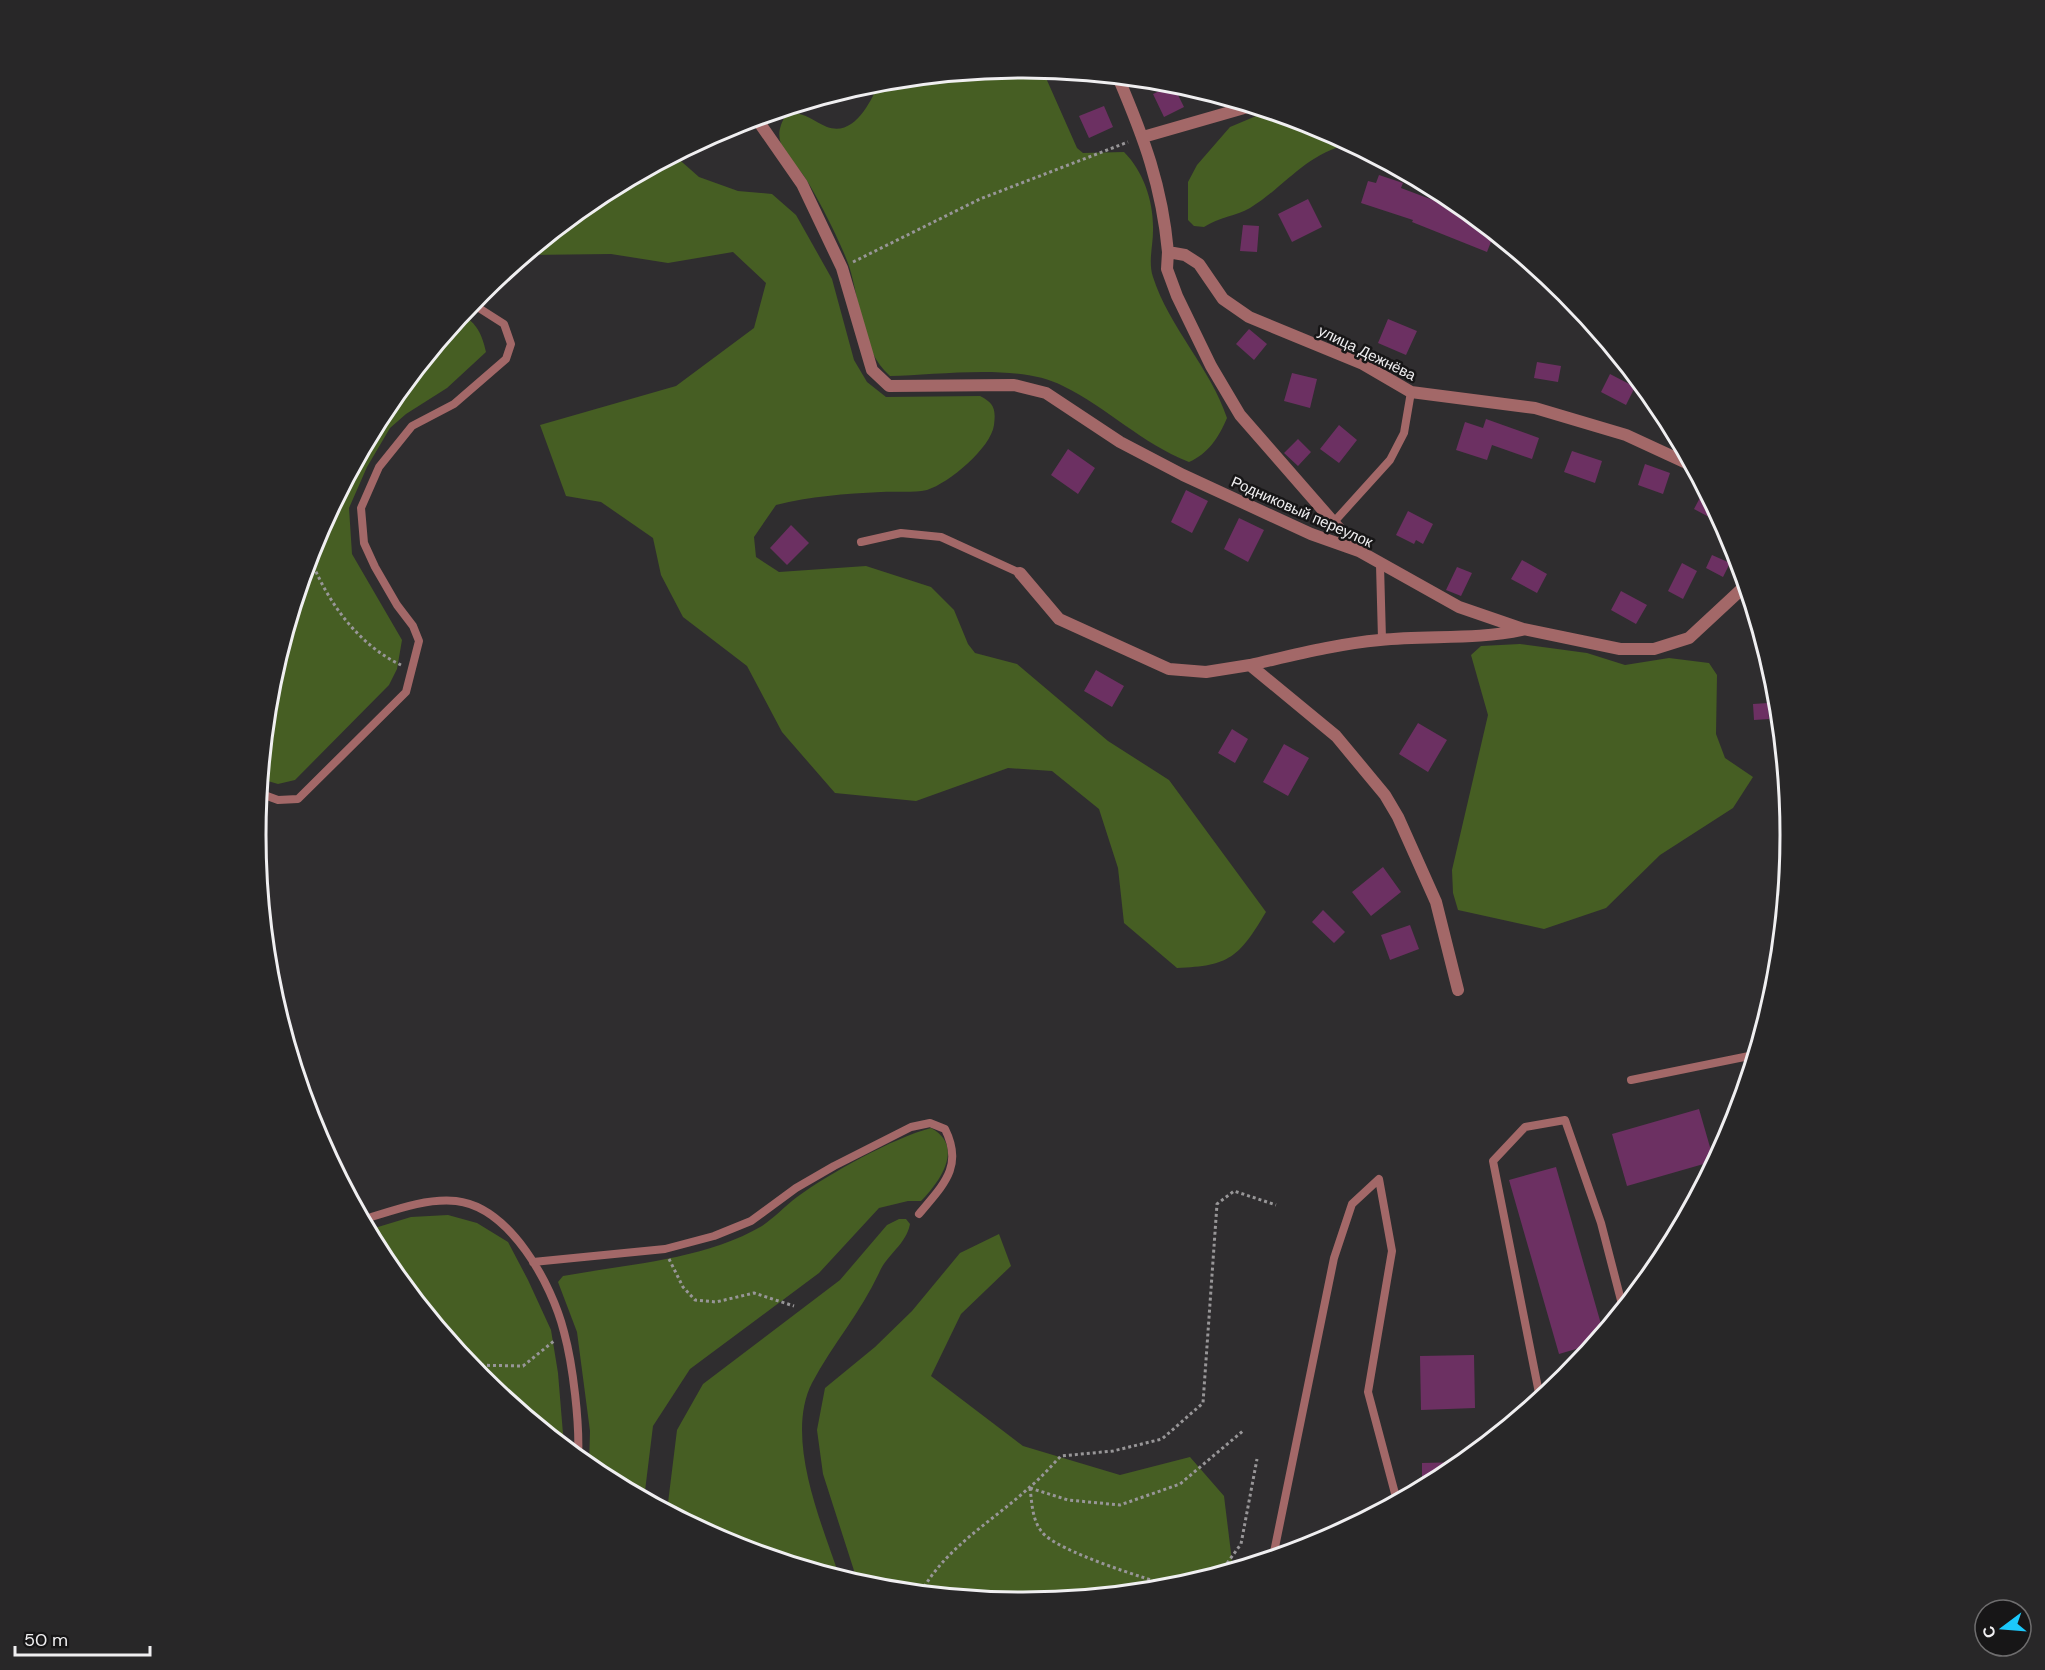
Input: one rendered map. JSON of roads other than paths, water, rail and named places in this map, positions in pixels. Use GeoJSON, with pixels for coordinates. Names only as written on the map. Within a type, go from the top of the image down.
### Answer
{"type":"FeatureCollection","features":[{"type":"Feature","properties":{"kind":"street"},"geometry":{"type":"LineString","coordinates":[[1121,84],[1143,136],[1164,207],[1168,252],[1167,269],[1177,296],[1211,366],[1240,415],[1282,459],[1333,523],[1359,551]]}},
{"type":"Feature","properties":{"kind":"street"},"geometry":{"type":"LineString","coordinates":[[1143,136],[1238,110]]}},
{"type":"Feature","properties":{"kind":"street","name":"Родниковый переулок"},"geometry":{"type":"LineString","coordinates":[[761,125],[802,184],[842,268],[872,370],[889,386],[1014,386],[1046,393],[1120,442],[1183,475],[1311,534],[1359,551],[1459,607],[1523,629],[1620,649],[1654,650],[1689,638],[1739,592]]}},
{"type":"Feature","properties":{"kind":"street","name":"улица Дежнёва"},"geometry":{"type":"LineString","coordinates":[[1168,252],[1185,255],[1199,264],[1223,299],[1249,316],[1363,364],[1411,392],[1535,408],[1626,435],[1679,460]]}},
{"type":"Feature","properties":{"kind":"street"},"geometry":{"type":"LineString","coordinates":[[1020,573],[1059,619],[1169,669],[1206,672],[1250,665],[1331,646],[1382,639],[1500,635],[1523,629]]}},
{"type":"Feature","properties":{"kind":"street"},"geometry":{"type":"LineString","coordinates":[[1250,665],[1336,736],[1385,795],[1398,816],[1436,902],[1458,990]]}},
{"type":"Feature","properties":{"kind":"lane"},"geometry":{"type":"LineString","coordinates":[[267,796],[278,800],[298,799],[406,693],[419,641],[413,626],[397,605],[375,567],[364,543],[361,508],[379,466],[412,426],[454,404],[506,359],[511,344],[504,324],[479,308]]}},
{"type":"Feature","properties":{"kind":"lane"},"geometry":{"type":"LineString","coordinates":[[1333,523],[1390,460],[1404,433],[1411,392]]}},
{"type":"Feature","properties":{"kind":"lane"},"geometry":{"type":"LineString","coordinates":[[861,542],[901,533],[941,537],[1020,573]]}},
{"type":"Feature","properties":{"kind":"lane"},"geometry":{"type":"LineString","coordinates":[[1380,564],[1382,639]]}},
{"type":"Feature","properties":{"kind":"lane"},"geometry":{"type":"LineString","coordinates":[[1631,1080],[1746,1057]]}},
{"type":"Feature","properties":{"kind":"lane"},"geometry":{"type":"LineString","coordinates":[[1538,1389],[1493,1161],[1525,1127],[1565,1120],[1601,1222],[1621,1299]]}},
{"type":"Feature","properties":{"kind":"lane"},"geometry":{"type":"LineString","coordinates":[[533,1262],[665,1249],[714,1236],[752,1221],[796,1188],[834,1166],[911,1127],[930,1123],[945,1129],[952,1144],[954,1160],[946,1183],[919,1214]]}},
{"type":"Feature","properties":{"kind":"lane"},"geometry":{"type":"LineString","coordinates":[[1275,1549],[1334,1258],[1352,1204],[1379,1179],[1392,1251],[1368,1392],[1395,1494]]}},
{"type":"Feature","properties":{"kind":"lane"},"geometry":{"type":"LineString","coordinates":[[370,1218],[410,1205],[456,1201],[484,1210],[506,1226],[533,1262],[552,1299],[564,1332],[579,1436],[578,1448]]}}]}
